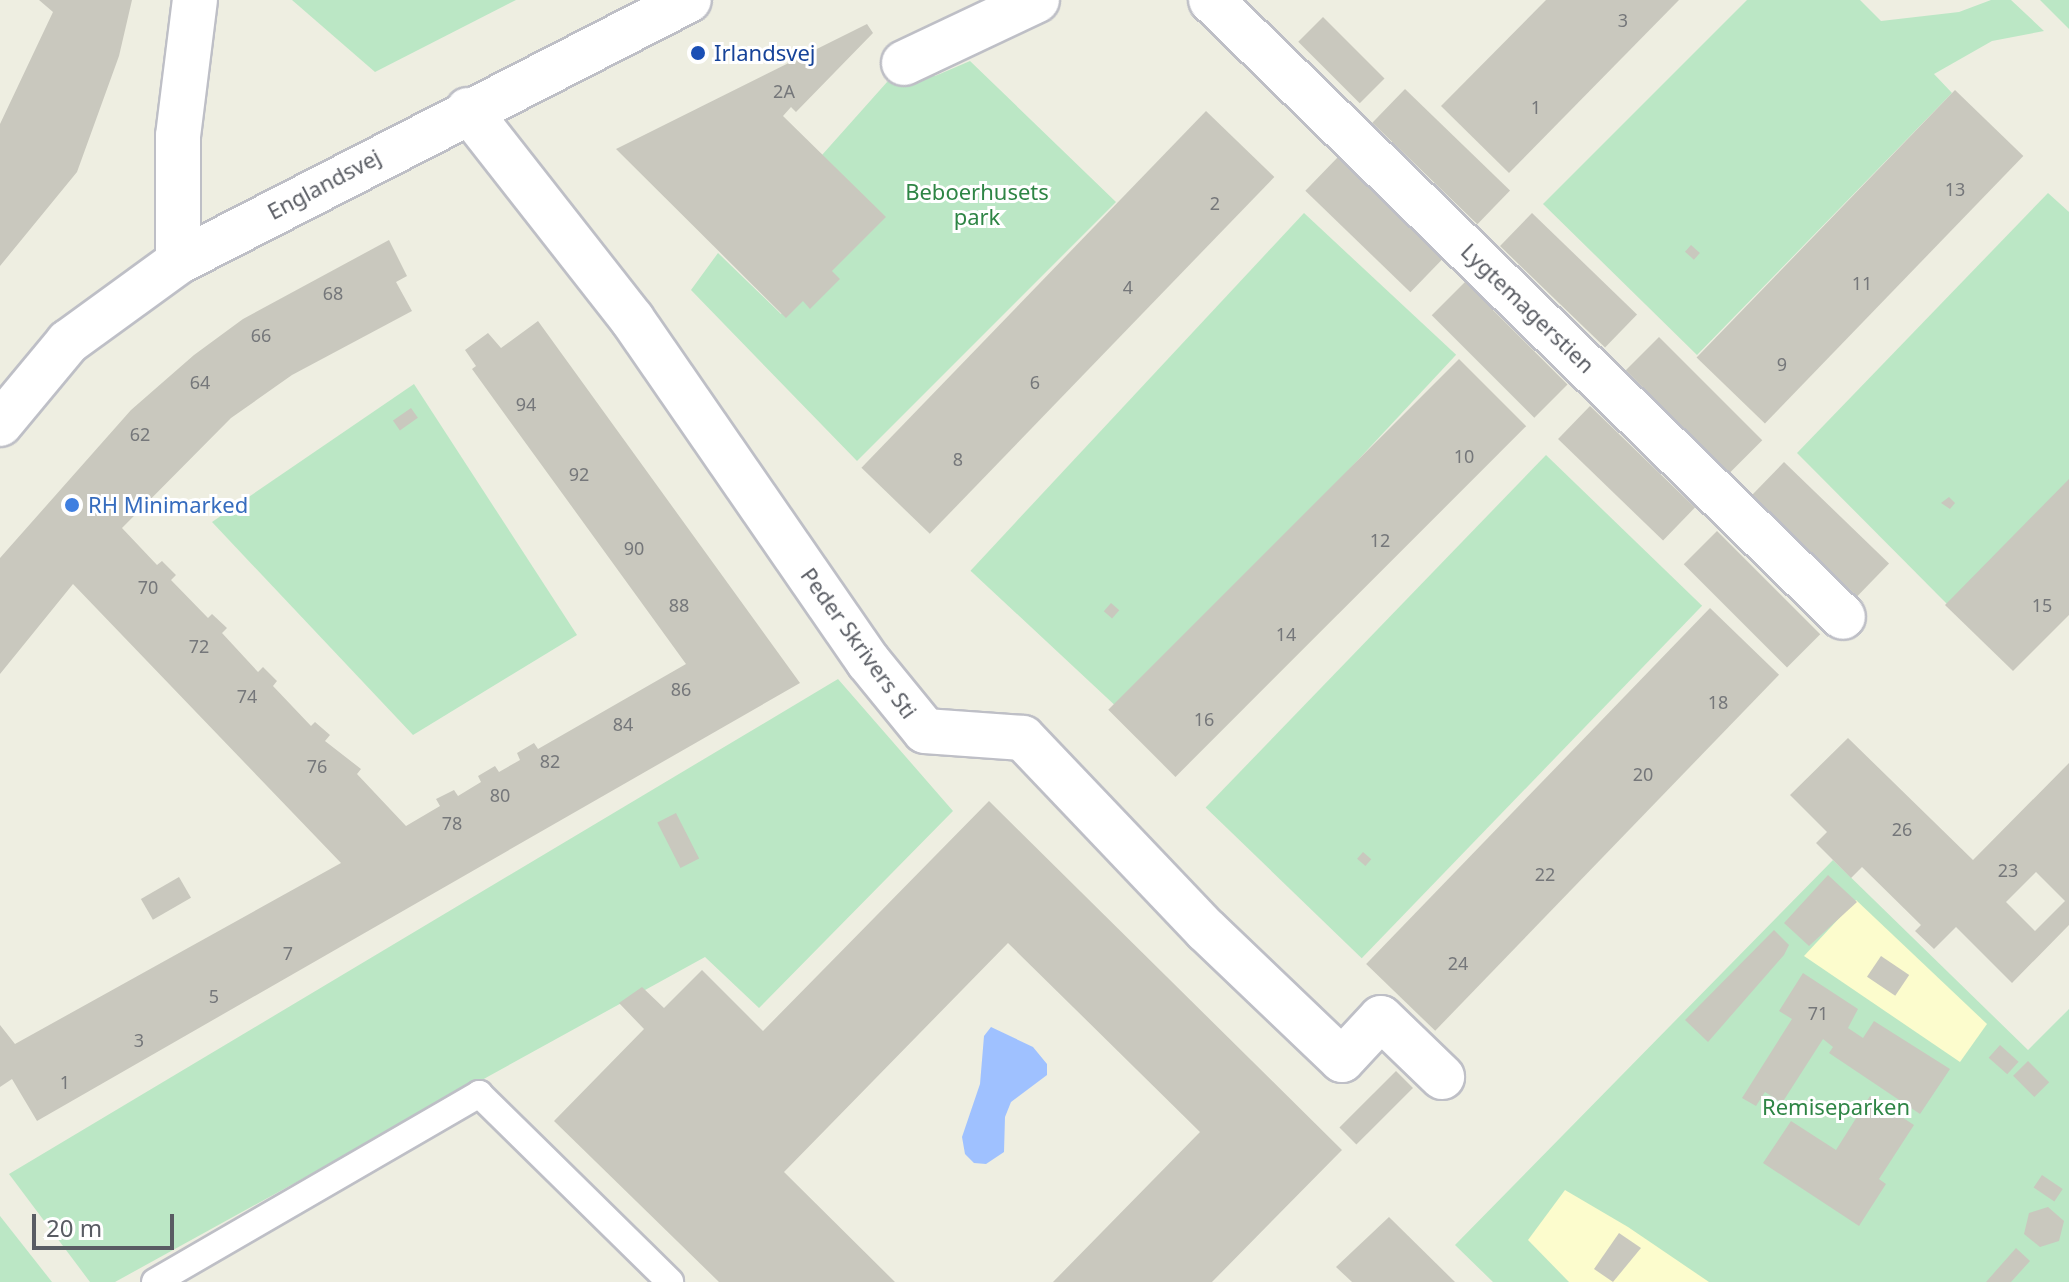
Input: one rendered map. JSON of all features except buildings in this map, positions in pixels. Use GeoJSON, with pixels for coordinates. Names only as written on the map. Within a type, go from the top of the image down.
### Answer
{"type":"FeatureCollection","features":[{"type":"Feature","properties":{"kind":"street"},"geometry":{"type":"LineString","coordinates":[[178,262],[178,136],[195,0]]}},
{"type":"Feature","properties":{"kind":"street","name":"Englandsvej"},"geometry":{"type":"LineString","coordinates":[[0,424],[68,342],[178,262],[468,110],[689,0]]}},
{"type":"Feature","properties":{"kind":"street"},"geometry":{"type":"LineString","coordinates":[[904,63],[1037,0]]}},
{"type":"Feature","properties":{"kind":"street","name":"Lygtemagerstien"},"geometry":{"type":"LineString","coordinates":[[1211,0],[1843,617]]}},
{"type":"Feature","properties":{"kind":"street","name":"Peder Skrivers Sti"},"geometry":{"type":"LineString","coordinates":[[468,110],[632,319],[868,661],[925,731],[1023,738],[1206,930],[1342,1060],[1381,1018],[1442,1077]]}},
{"type":"Feature","properties":{"kind":"lane"},"geometry":{"type":"LineString","coordinates":[[155,1282],[479,1094],[670,1282]]}},
{"type":"Feature","properties":{"kind":"green space"},"geometry":{"type":"Polygon","coordinates":[[[292,0],[516,0],[375,72],[292,0]]]}},
{"type":"Feature","properties":{"kind":"green space"},"geometry":{"type":"Polygon","coordinates":[[[1747,0],[1860,0],[1881,21],[1959,12],[1991,0],[2011,0],[2044,31],[1992,41],[1934,74],[1952,93],[1697,355],[1543,204],[1747,0]]]}},
{"type":"Feature","properties":{"kind":"green space"},"geometry":{"type":"Polygon","coordinates":[[[2040,0],[2069,0],[2069,29],[2040,0]]]}},
{"type":"Feature","properties":{"kind":"green space","name":"Beboerhusets park"},"geometry":{"type":"Polygon","coordinates":[[[970,61],[1116,202],[857,461],[691,290],[718,253],[781,314],[880,215],[822,155],[904,63],[935,76],[970,61]]]}},
{"type":"Feature","properties":{"kind":"green space"},"geometry":{"type":"Polygon","coordinates":[[[2048,193],[2069,212],[2069,487],[1951,608],[1797,453],[2048,193]]]}},
{"type":"Feature","properties":{"kind":"green space"},"geometry":{"type":"Polygon","coordinates":[[[1304,213],[1456,355],[1123,712],[971,571],[1304,213]]]}},
{"type":"Feature","properties":{"kind":"green space"},"geometry":{"type":"Polygon","coordinates":[[[414,384],[577,635],[413,735],[212,522],[414,384]]]}},
{"type":"Feature","properties":{"kind":"green space"},"geometry":{"type":"Polygon","coordinates":[[[1546,455],[1702,606],[1362,958],[1206,807],[1546,455]]]}},
{"type":"Feature","properties":{"kind":"green space"},"geometry":{"type":"Polygon","coordinates":[[[838,679],[953,811],[759,1008],[705,957],[115,1282],[90,1282],[9,1174],[838,679]]]}},
{"type":"Feature","properties":{"kind":"green space","name":"Remiseparken"},"geometry":{"type":"Polygon","coordinates":[[[1833,860],[2028,1050],[2069,1009],[2069,1282],[1493,1282],[1455,1245],[1833,860]]]}},
{"type":"Feature","properties":{"kind":"green space"},"geometry":{"type":"Polygon","coordinates":[[[0,1216],[52,1282],[0,1282],[0,1216]]]}},
{"type":"Feature","properties":{"kind":"sand"},"geometry":{"type":"Polygon","coordinates":[[[1856,900],[1987,1024],[1960,1062],[1804,956],[1856,900]]]}},
{"type":"Feature","properties":{"kind":"sand"},"geometry":{"type":"Polygon","coordinates":[[[1565,1190],[1628,1227],[1709,1282],[1569,1282],[1528,1240],[1565,1190]]]}},
{"type":"Feature","properties":{"kind":"water"},"geometry":{"type":"Polygon","coordinates":[[[991,1027],[1033,1047],[1047,1064],[1047,1075],[1011,1102],[1005,1117],[1004,1152],[986,1164],[974,1163],[965,1154],[962,1137],[980,1084],[984,1036],[991,1027]]]}},
{"type":"Feature","properties":{"kind":"place","name":"Irlandsvej"},"geometry":{"type":"Point","coordinates":[698,53]}},
{"type":"Feature","properties":{"kind":"place","name":"RH Minimarked"},"geometry":{"type":"Point","coordinates":[72,505]}}]}
